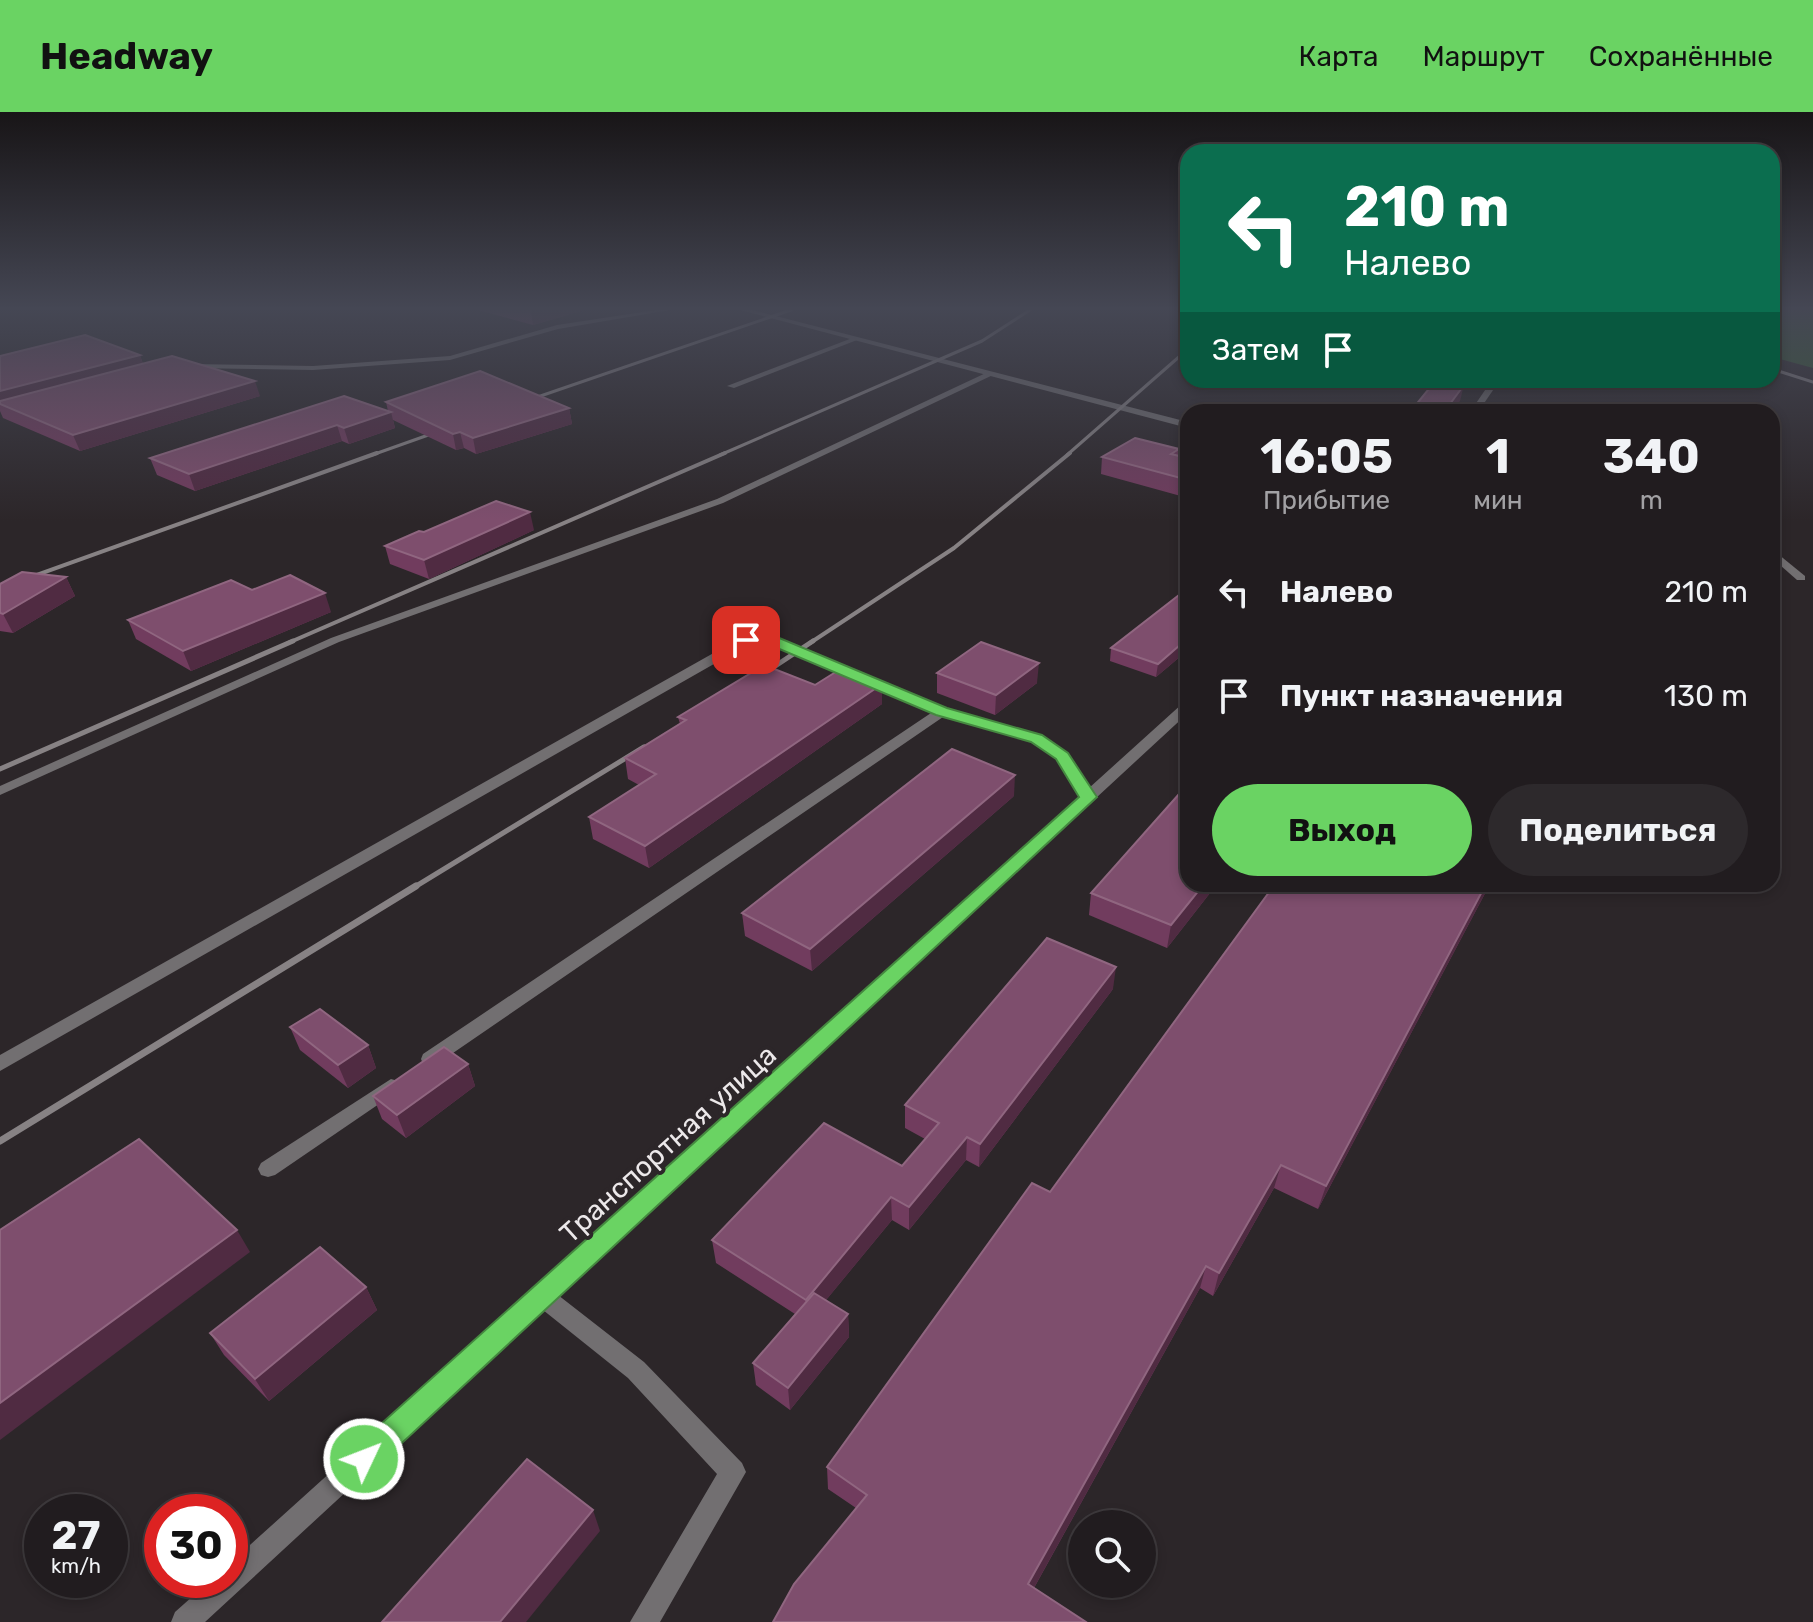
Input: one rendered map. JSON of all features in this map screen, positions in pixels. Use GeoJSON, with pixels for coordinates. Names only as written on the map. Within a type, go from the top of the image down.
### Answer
{"type":"FeatureCollection","features":[{"type":"Feature","properties":{"kind":"street"},"geometry":{"type":"LineString","coordinates":[[1016,380],[1180,423]]}},
{"type":"Feature","properties":{"kind":"street"},"geometry":{"type":"LineString","coordinates":[[1780,559],[1801,578]]}},
{"type":"Feature","properties":{"kind":"street"},"geometry":{"type":"LineString","coordinates":[[0,1064],[746,640],[772,640],[941,712],[1036,738],[1062,756],[1088,797]]}},
{"type":"Feature","properties":{"kind":"street"},"geometry":{"type":"LineString","coordinates":[[268,1169],[941,712]]}},
{"type":"Feature","properties":{"kind":"street","name":"Транспортная улица"},"geometry":{"type":"LineString","coordinates":[[185,1622],[1088,797],[1180,718]]}},
{"type":"Feature","properties":{"kind":"street"},"geometry":{"type":"LineString","coordinates":[[542,1296],[636,1370],[733,1472],[644,1622]]}},
{"type":"Feature","properties":{"kind":"lane"},"geometry":{"type":"LineString","coordinates":[[731,386],[746,380]]}},
{"type":"Feature","properties":{"kind":"lane"},"geometry":{"type":"LineString","coordinates":[[0,791],[335,640],[720,501],[977,380]]}},
{"type":"Feature","properties":{"kind":"building"},"geometry":{"type":"Polygon","coordinates":[[[0,380],[41,380],[0,391],[0,380]]]}},
{"type":"Feature","properties":{"kind":"building"},"geometry":{"type":"Polygon","coordinates":[[[78,380],[255,381],[73,435],[0,404],[0,401],[78,380]]]}},
{"type":"Feature","properties":{"kind":"building"},"geometry":{"type":"Polygon","coordinates":[[[451,380],[503,380],[569,408],[473,438],[460,432],[453,434],[386,402],[451,380]]]}},
{"type":"Feature","properties":{"kind":"building"},"geometry":{"type":"Polygon","coordinates":[[[1430,388],[1462,388],[1450,404],[1416,404],[1430,388]]]}},
{"type":"Feature","properties":{"kind":"building"},"geometry":{"type":"Polygon","coordinates":[[[344,396],[391,412],[344,428],[337,425],[189,474],[150,458],[344,396]]]}},
{"type":"Feature","properties":{"kind":"building"},"geometry":{"type":"Polygon","coordinates":[[[1135,438],[1179,449],[1171,454],[1180,456],[1180,478],[1102,457],[1135,438]]]}},
{"type":"Feature","properties":{"kind":"building"},"geometry":{"type":"Polygon","coordinates":[[[496,501],[530,512],[424,560],[385,546],[419,531],[424,532],[496,501]]]}},
{"type":"Feature","properties":{"kind":"building"},"geometry":{"type":"Polygon","coordinates":[[[22,572],[66,577],[0,613],[0,584],[22,572]]]}},
{"type":"Feature","properties":{"kind":"building"},"geometry":{"type":"Polygon","coordinates":[[[290,575],[325,593],[183,651],[128,620],[231,580],[252,590],[290,575]]]}},
{"type":"Feature","properties":{"kind":"building"},"geometry":{"type":"Polygon","coordinates":[[[1180,594],[1180,645],[1158,664],[1111,648],[1180,594]]]}},
{"type":"Feature","properties":{"kind":"building"},"geometry":{"type":"Polygon","coordinates":[[[981,642],[1039,663],[996,695],[937,673],[981,642]]]}},
{"type":"Feature","properties":{"kind":"building"},"geometry":{"type":"Polygon","coordinates":[[[764,665],[815,685],[842,668],[882,684],[645,846],[589,817],[656,774],[625,758],[686,720],[678,717],[764,665]]]}},
{"type":"Feature","properties":{"kind":"building"},"geometry":{"type":"Polygon","coordinates":[[[952,749],[1015,775],[810,949],[742,913],[952,749]]]}},
{"type":"Feature","properties":{"kind":"building"},"geometry":{"type":"Polygon","coordinates":[[[1180,793],[1180,892],[1198,892],[1171,925],[1091,893],[1180,793]]]}},
{"type":"Feature","properties":{"kind":"building"},"geometry":{"type":"Polygon","coordinates":[[[1269,892],[1482,892],[1326,1186],[1281,1165],[1219,1273],[1206,1266],[1068,1510],[1028,1584],[1086,1622],[773,1622],[794,1584],[867,1495],[827,1467],[1032,1183],[1050,1192],[1269,892]]]}},
{"type":"Feature","properties":{"kind":"building"},"geometry":{"type":"Polygon","coordinates":[[[1047,938],[1116,967],[980,1144],[967,1137],[909,1207],[891,1197],[806,1300],[712,1240],[824,1123],[902,1166],[939,1123],[905,1105],[1047,938]]]}},
{"type":"Feature","properties":{"kind":"building"},"geometry":{"type":"Polygon","coordinates":[[[320,1009],[368,1045],[338,1065],[290,1027],[320,1009]]]}},
{"type":"Feature","properties":{"kind":"building"},"geometry":{"type":"Polygon","coordinates":[[[444,1047],[468,1064],[397,1115],[373,1096],[444,1047]]]}},
{"type":"Feature","properties":{"kind":"building"},"geometry":{"type":"Polygon","coordinates":[[[139,1139],[237,1230],[0,1403],[0,1230],[139,1139]]]}},
{"type":"Feature","properties":{"kind":"building"},"geometry":{"type":"Polygon","coordinates":[[[320,1247],[366,1287],[255,1379],[210,1333],[320,1247]]]}},
{"type":"Feature","properties":{"kind":"building"},"geometry":{"type":"Polygon","coordinates":[[[814,1293],[848,1314],[788,1388],[753,1363],[814,1293]]]}},
{"type":"Feature","properties":{"kind":"building"},"geometry":{"type":"Polygon","coordinates":[[[527,1459],[593,1510],[500,1622],[382,1622],[527,1459]]]}},
{"type":"Feature","properties":{"kind":"railway"},"geometry":{"type":"LineString","coordinates":[[520,403],[586,380]]}},
{"type":"Feature","properties":{"kind":"railway"},"geometry":{"type":"LineString","coordinates":[[720,455],[891,380]]}},
{"type":"Feature","properties":{"kind":"railway"},"geometry":{"type":"LineString","coordinates":[[1067,455],[1152,380]]}},
{"type":"Feature","properties":{"kind":"railway"},"geometry":{"type":"LineString","coordinates":[[1808,380],[1813,382]]}},
{"type":"Feature","properties":{"kind":"railway"},"geometry":{"type":"LineString","coordinates":[[372,455],[448,428]]}},
{"type":"Feature","properties":{"kind":"railway"},"geometry":{"type":"LineString","coordinates":[[0,588],[377,453]]}},
{"type":"Feature","properties":{"kind":"railway"},"geometry":{"type":"LineString","coordinates":[[288,643],[725,453]]}},
{"type":"Feature","properties":{"kind":"railway"},"geometry":{"type":"LineString","coordinates":[[810,643],[954,548],[1070,453]]}},
{"type":"Feature","properties":{"kind":"railway"},"geometry":{"type":"LineString","coordinates":[[0,769],[293,641]]}},
{"type":"Feature","properties":{"kind":"railway"},"geometry":{"type":"LineString","coordinates":[[754,680],[813,641]]}},
{"type":"Feature","properties":{"kind":"railway"},"geometry":{"type":"LineString","coordinates":[[413,888],[644,747]]}},
{"type":"Feature","properties":{"kind":"railway"},"geometry":{"type":"LineString","coordinates":[[0,1141],[416,886]]}},
{"type":"Feature","properties":{"kind":"route"},"geometry":{"type":"LineString","coordinates":[[364,1459],[1088,797],[1062,756],[1036,738],[941,712],[772,640],[746,640]]}}]}
